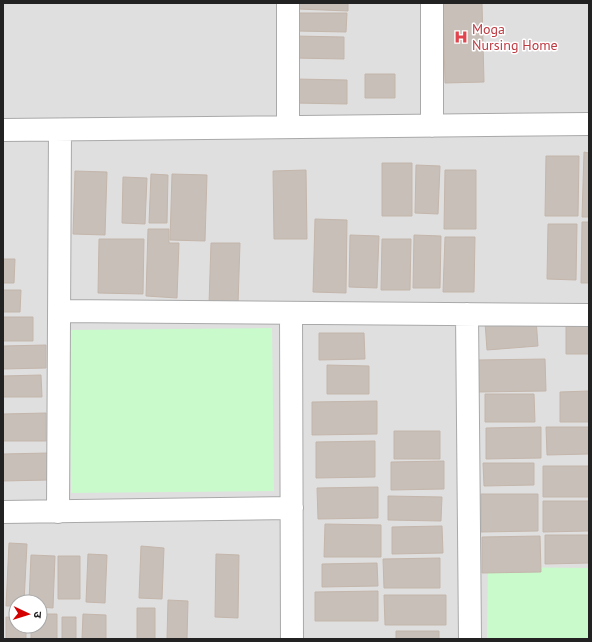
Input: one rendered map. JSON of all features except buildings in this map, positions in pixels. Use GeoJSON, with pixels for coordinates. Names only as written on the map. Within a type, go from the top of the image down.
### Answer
{"type":"FeatureCollection","features":[{"type":"Feature","properties":{"kind":"street"},"geometry":{"type":"LineString","coordinates":[[288,3],[288,127]]}},
{"type":"Feature","properties":{"kind":"street"},"geometry":{"type":"LineString","coordinates":[[432,3],[432,126]]}},
{"type":"Feature","properties":{"kind":"street"},"geometry":{"type":"LineString","coordinates":[[3,130],[589,124]]}},
{"type":"Feature","properties":{"kind":"street"},"geometry":{"type":"LineString","coordinates":[[58,512],[60,130]]}},
{"type":"Feature","properties":{"kind":"street"},"geometry":{"type":"LineString","coordinates":[[59,311],[589,315]]}},
{"type":"Feature","properties":{"kind":"street"},"geometry":{"type":"LineString","coordinates":[[291,313],[292,639]]}},
{"type":"Feature","properties":{"kind":"street"},"geometry":{"type":"LineString","coordinates":[[467,314],[470,639]]}},
{"type":"Feature","properties":{"kind":"street"},"geometry":{"type":"LineString","coordinates":[[3,512],[292,508]]}},
{"type":"Feature","properties":{"kind":"shaded area"},"geometry":{"type":"Polygon","coordinates":[[[3,3],[589,3],[589,639],[3,639],[3,3]]]}},
{"type":"Feature","properties":{"kind":"green space"},"geometry":{"type":"Polygon","coordinates":[[[272,328],[274,491],[71,493],[69,330],[272,328]]]}},
{"type":"Feature","properties":{"kind":"green space"},"geometry":{"type":"Polygon","coordinates":[[[488,567],[589,568],[589,639],[487,639],[488,567]]]}},
{"type":"Feature","properties":{"kind":"place","name":"Moga Nursing Home"},"geometry":{"type":"Point","coordinates":[461,37]}}]}
